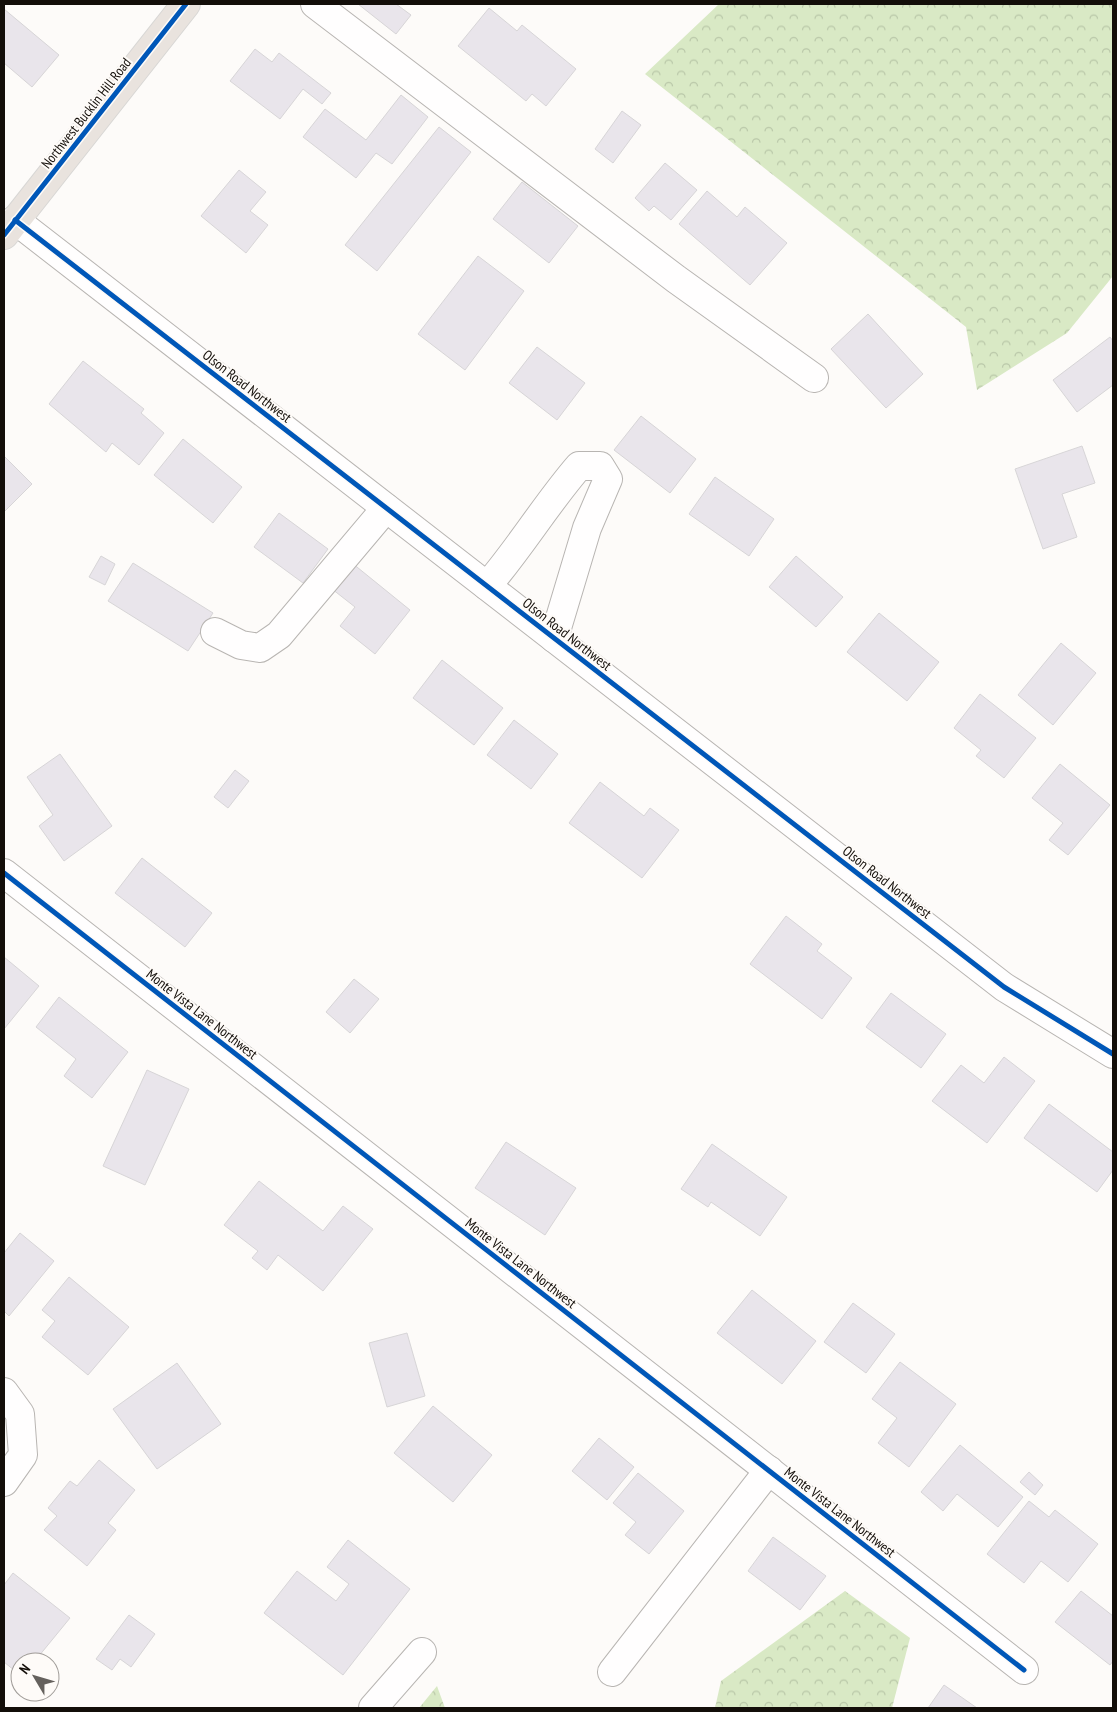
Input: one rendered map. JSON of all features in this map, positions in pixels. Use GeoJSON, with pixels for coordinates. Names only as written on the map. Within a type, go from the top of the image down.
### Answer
{"type":"FeatureCollection","features":[{"type":"Feature","properties":{"kind":"main road","name":"Northwest Bucklin Hill Road"},"geometry":{"type":"LineString","coordinates":[[10,228],[186,4]]}},
{"type":"Feature","properties":{"kind":"street"},"geometry":{"type":"LineString","coordinates":[[315,4],[676,279],[814,378]]}},
{"type":"Feature","properties":{"kind":"street","name":"Olson Road Northwest"},"geometry":{"type":"LineString","coordinates":[[10,228],[386,508],[1004,987],[1113,1054]]}},
{"type":"Feature","properties":{"kind":"street"},"geometry":{"type":"LineString","coordinates":[[487,586],[507,563],[560,488],[579,466],[600,466],[608,479],[587,528],[554,638]]}},
{"type":"Feature","properties":{"kind":"street"},"geometry":{"type":"LineString","coordinates":[[215,632],[241,645],[260,648],[279,635],[386,508]]}},
{"type":"Feature","properties":{"kind":"street","name":"Monte Vista Lane Northwest"},"geometry":{"type":"LineString","coordinates":[[4,873],[1024,1670]]}},
{"type":"Feature","properties":{"kind":"street"},"geometry":{"type":"LineString","coordinates":[[4,1392],[20,1414],[23,1455],[4,1482]]}},
{"type":"Feature","properties":{"kind":"street"},"geometry":{"type":"LineString","coordinates":[[612,1672],[769,1470]]}},
{"type":"Feature","properties":{"kind":"street"},"geometry":{"type":"LineString","coordinates":[[372,1708],[422,1652]]}},
{"type":"Feature","properties":{"kind":"green space"},"geometry":{"type":"Polygon","coordinates":[[[719,4],[1113,4],[1113,276],[1067,333],[977,390],[966,327],[645,74],[719,4]]]}},
{"type":"Feature","properties":{"kind":"green space"},"geometry":{"type":"Polygon","coordinates":[[[845,1591],[910,1638],[892,1708],[715,1708],[721,1681],[845,1591]]]}},
{"type":"Feature","properties":{"kind":"green space"},"geometry":{"type":"Polygon","coordinates":[[[437,1686],[445,1708],[419,1708],[437,1686]]]}},
{"type":"Feature","properties":{"kind":"building"},"geometry":{"type":"Polygon","coordinates":[[[358,4],[396,4],[411,15],[396,34],[358,4]]]}},
{"type":"Feature","properties":{"kind":"building"},"geometry":{"type":"Polygon","coordinates":[[[489,8],[517,31],[522,25],[576,69],[546,106],[532,94],[526,101],[458,46],[489,8]]]}},
{"type":"Feature","properties":{"kind":"building"},"geometry":{"type":"Polygon","coordinates":[[[4,9],[59,55],[32,87],[4,63],[4,9]]]}},
{"type":"Feature","properties":{"kind":"building"},"geometry":{"type":"Polygon","coordinates":[[[255,49],[272,62],[279,53],[331,93],[322,104],[303,89],[280,119],[230,81],[255,49]]]}},
{"type":"Feature","properties":{"kind":"building"},"geometry":{"type":"Polygon","coordinates":[[[401,95],[428,117],[392,164],[376,153],[356,178],[303,137],[325,109],[366,140],[401,95]]]}},
{"type":"Feature","properties":{"kind":"building"},"geometry":{"type":"Polygon","coordinates":[[[622,111],[641,125],[613,163],[595,149],[622,111]]]}},
{"type":"Feature","properties":{"kind":"building"},"geometry":{"type":"Polygon","coordinates":[[[439,127],[471,152],[377,271],[345,245],[439,127]]]}},
{"type":"Feature","properties":{"kind":"building"},"geometry":{"type":"Polygon","coordinates":[[[665,163],[697,190],[671,220],[654,206],[649,211],[635,198],[665,163]]]}},
{"type":"Feature","properties":{"kind":"building"},"geometry":{"type":"Polygon","coordinates":[[[239,170],[266,192],[250,211],[268,225],[246,253],[201,216],[239,170]]]}},
{"type":"Feature","properties":{"kind":"building"},"geometry":{"type":"Polygon","coordinates":[[[522,182],[578,226],[549,263],[493,219],[522,182]]]}},
{"type":"Feature","properties":{"kind":"building"},"geometry":{"type":"Polygon","coordinates":[[[707,191],[737,217],[745,207],[787,243],[750,285],[679,224],[707,191]]]}},
{"type":"Feature","properties":{"kind":"building"},"geometry":{"type":"Polygon","coordinates":[[[478,256],[524,291],[465,370],[418,334],[478,256]]]}},
{"type":"Feature","properties":{"kind":"building"},"geometry":{"type":"Polygon","coordinates":[[[868,314],[923,374],[886,408],[831,349],[868,314]]]}},
{"type":"Feature","properties":{"kind":"building"},"geometry":{"type":"Polygon","coordinates":[[[1110,337],[1113,341],[1113,385],[1077,412],[1053,380],[1110,337]]]}},
{"type":"Feature","properties":{"kind":"building"},"geometry":{"type":"Polygon","coordinates":[[[537,347],[585,383],[557,420],[509,383],[537,347]]]}},
{"type":"Feature","properties":{"kind":"building"},"geometry":{"type":"Polygon","coordinates":[[[83,361],[144,409],[141,413],[164,433],[139,465],[112,443],[106,452],[49,404],[83,361]]]}},
{"type":"Feature","properties":{"kind":"building"},"geometry":{"type":"Polygon","coordinates":[[[641,416],[696,459],[670,493],[614,450],[641,416]]]}},
{"type":"Feature","properties":{"kind":"building"},"geometry":{"type":"Polygon","coordinates":[[[183,439],[242,487],[213,523],[154,475],[183,439]]]}},
{"type":"Feature","properties":{"kind":"building"},"geometry":{"type":"Polygon","coordinates":[[[1082,446],[1095,483],[1062,494],[1077,537],[1043,549],[1015,469],[1082,446]]]}},
{"type":"Feature","properties":{"kind":"building"},"geometry":{"type":"Polygon","coordinates":[[[4,456],[32,484],[4,512],[4,456]]]}},
{"type":"Feature","properties":{"kind":"building"},"geometry":{"type":"Polygon","coordinates":[[[715,477],[774,519],[749,556],[689,514],[715,477]]]}},
{"type":"Feature","properties":{"kind":"building"},"geometry":{"type":"Polygon","coordinates":[[[279,513],[328,549],[303,583],[254,547],[279,513]]]}},
{"type":"Feature","properties":{"kind":"building"},"geometry":{"type":"Polygon","coordinates":[[[101,556],[115,564],[105,585],[89,577],[101,556]]]}},
{"type":"Feature","properties":{"kind":"building"},"geometry":{"type":"Polygon","coordinates":[[[796,556],[843,597],[816,627],[769,587],[796,556]]]}},
{"type":"Feature","properties":{"kind":"building"},"geometry":{"type":"Polygon","coordinates":[[[133,563],[213,613],[188,651],[108,601],[133,563]]]}},
{"type":"Feature","properties":{"kind":"building"},"geometry":{"type":"Polygon","coordinates":[[[352,563],[410,610],[375,654],[340,626],[355,607],[332,589],[352,563]]]}},
{"type":"Feature","properties":{"kind":"building"},"geometry":{"type":"Polygon","coordinates":[[[879,613],[939,662],[907,701],[847,652],[879,613]]]}},
{"type":"Feature","properties":{"kind":"building"},"geometry":{"type":"Polygon","coordinates":[[[1061,643],[1096,673],[1053,725],[1018,695],[1061,643]]]}},
{"type":"Feature","properties":{"kind":"building"},"geometry":{"type":"Polygon","coordinates":[[[442,660],[503,708],[474,745],[413,698],[442,660]]]}},
{"type":"Feature","properties":{"kind":"building"},"geometry":{"type":"Polygon","coordinates":[[[980,694],[1036,738],[1004,778],[976,756],[981,750],[954,728],[980,694]]]}},
{"type":"Feature","properties":{"kind":"building"},"geometry":{"type":"Polygon","coordinates":[[[514,720],[558,754],[531,789],[487,755],[514,720]]]}},
{"type":"Feature","properties":{"kind":"building"},"geometry":{"type":"Polygon","coordinates":[[[60,754],[112,826],[64,861],[39,826],[53,815],[27,777],[60,754]]]}},
{"type":"Feature","properties":{"kind":"building"},"geometry":{"type":"Polygon","coordinates":[[[1060,764],[1110,805],[1068,855],[1049,840],[1063,823],[1032,798],[1060,764]]]}},
{"type":"Feature","properties":{"kind":"building"},"geometry":{"type":"Polygon","coordinates":[[[235,770],[249,781],[228,808],[214,797],[235,770]]]}},
{"type":"Feature","properties":{"kind":"building"},"geometry":{"type":"Polygon","coordinates":[[[600,782],[644,816],[650,808],[679,830],[642,878],[569,823],[600,782]]]}},
{"type":"Feature","properties":{"kind":"building"},"geometry":{"type":"Polygon","coordinates":[[[142,858],[212,913],[185,947],[115,893],[142,858]]]}},
{"type":"Feature","properties":{"kind":"building"},"geometry":{"type":"Polygon","coordinates":[[[786,916],[822,944],[817,951],[852,978],[822,1019],[750,964],[786,916]]]}},
{"type":"Feature","properties":{"kind":"building"},"geometry":{"type":"Polygon","coordinates":[[[4,957],[39,986],[4,1029],[4,957]]]}},
{"type":"Feature","properties":{"kind":"building"},"geometry":{"type":"Polygon","coordinates":[[[354,979],[379,999],[350,1033],[326,1012],[354,979]]]}},
{"type":"Feature","properties":{"kind":"building"},"geometry":{"type":"Polygon","coordinates":[[[891,993],[946,1034],[921,1068],[866,1027],[891,993]]]}},
{"type":"Feature","properties":{"kind":"building"},"geometry":{"type":"Polygon","coordinates":[[[59,997],[128,1052],[92,1098],[64,1076],[76,1059],[36,1027],[59,997]]]}},
{"type":"Feature","properties":{"kind":"building"},"geometry":{"type":"Polygon","coordinates":[[[1004,1057],[1035,1081],[987,1143],[932,1101],[961,1065],[984,1083],[1004,1057]]]}},
{"type":"Feature","properties":{"kind":"building"},"geometry":{"type":"Polygon","coordinates":[[[147,1070],[189,1089],[145,1185],[103,1166],[147,1070]]]}},
{"type":"Feature","properties":{"kind":"building"},"geometry":{"type":"Polygon","coordinates":[[[1049,1104],[1113,1152],[1113,1170],[1097,1192],[1024,1138],[1049,1104]]]}},
{"type":"Feature","properties":{"kind":"building"},"geometry":{"type":"Polygon","coordinates":[[[506,1142],[576,1188],[545,1235],[475,1188],[506,1142]]]}},
{"type":"Feature","properties":{"kind":"building"},"geometry":{"type":"Polygon","coordinates":[[[712,1144],[787,1197],[760,1236],[711,1202],[708,1207],[681,1189],[712,1144]]]}},
{"type":"Feature","properties":{"kind":"building"},"geometry":{"type":"Polygon","coordinates":[[[259,1181],[323,1231],[343,1206],[373,1229],[323,1291],[278,1255],[267,1270],[252,1258],[258,1251],[224,1225],[259,1181]]]}},
{"type":"Feature","properties":{"kind":"building"},"geometry":{"type":"Polygon","coordinates":[[[20,1233],[54,1261],[9,1316],[4,1311],[4,1253],[20,1233]]]}},
{"type":"Feature","properties":{"kind":"building"},"geometry":{"type":"Polygon","coordinates":[[[69,1277],[129,1327],[88,1375],[42,1337],[55,1321],[42,1310],[69,1277]]]}},
{"type":"Feature","properties":{"kind":"building"},"geometry":{"type":"Polygon","coordinates":[[[752,1290],[816,1341],[782,1384],[717,1333],[752,1290]]]}},
{"type":"Feature","properties":{"kind":"building"},"geometry":{"type":"Polygon","coordinates":[[[853,1303],[895,1334],[866,1373],[824,1342],[853,1303]]]}},
{"type":"Feature","properties":{"kind":"building"},"geometry":{"type":"Polygon","coordinates":[[[407,1333],[425,1396],[387,1407],[369,1343],[407,1333]]]}},
{"type":"Feature","properties":{"kind":"building"},"geometry":{"type":"Polygon","coordinates":[[[900,1362],[956,1404],[909,1467],[878,1443],[897,1418],[872,1399],[900,1362]]]}},
{"type":"Feature","properties":{"kind":"building"},"geometry":{"type":"Polygon","coordinates":[[[177,1363],[221,1424],[157,1469],[113,1409],[177,1363]]]}},
{"type":"Feature","properties":{"kind":"building"},"geometry":{"type":"Polygon","coordinates":[[[433,1406],[492,1455],[453,1502],[394,1453],[433,1406]]]}},
{"type":"Feature","properties":{"kind":"building"},"geometry":{"type":"Polygon","coordinates":[[[599,1438],[634,1467],[607,1500],[572,1471],[599,1438]]]}},
{"type":"Feature","properties":{"kind":"building"},"geometry":{"type":"Polygon","coordinates":[[[960,1445],[1023,1497],[998,1527],[957,1494],[943,1511],[921,1492],[960,1445]]]}},
{"type":"Feature","properties":{"kind":"building"},"geometry":{"type":"Polygon","coordinates":[[[99,1460],[135,1490],[108,1523],[116,1530],[87,1566],[44,1530],[57,1516],[48,1508],[70,1481],[77,1486],[99,1460]]]}},
{"type":"Feature","properties":{"kind":"building"},"geometry":{"type":"Polygon","coordinates":[[[1029,1472],[1043,1485],[1035,1495],[1020,1482],[1029,1472]]]}},
{"type":"Feature","properties":{"kind":"building"},"geometry":{"type":"Polygon","coordinates":[[[638,1473],[684,1511],[649,1554],[625,1535],[636,1522],[613,1503],[638,1473]]]}},
{"type":"Feature","properties":{"kind":"building"},"geometry":{"type":"Polygon","coordinates":[[[1029,1501],[1049,1517],[1055,1510],[1098,1544],[1068,1582],[1041,1561],[1024,1583],[987,1554],[1029,1501]]]}},
{"type":"Feature","properties":{"kind":"building"},"geometry":{"type":"Polygon","coordinates":[[[773,1537],[826,1576],[800,1610],[748,1571],[773,1537]]]}},
{"type":"Feature","properties":{"kind":"building"},"geometry":{"type":"Polygon","coordinates":[[[348,1540],[410,1589],[343,1675],[264,1613],[297,1571],[336,1601],[349,1584],[327,1567],[348,1540]]]}},
{"type":"Feature","properties":{"kind":"building"},"geometry":{"type":"Polygon","coordinates":[[[13,1573],[70,1618],[42,1652],[10,1652],[10,1667],[4,1662],[4,1585],[13,1573]]]}},
{"type":"Feature","properties":{"kind":"building"},"geometry":{"type":"Polygon","coordinates":[[[1081,1591],[1113,1616],[1113,1661],[1110,1665],[1055,1622],[1081,1591]]]}},
{"type":"Feature","properties":{"kind":"building"},"geometry":{"type":"Polygon","coordinates":[[[129,1615],[155,1634],[131,1667],[120,1659],[112,1670],[96,1659],[129,1615]]]}},
{"type":"Feature","properties":{"kind":"building"},"geometry":{"type":"Polygon","coordinates":[[[944,1685],[977,1708],[928,1708],[944,1685]]]}},
{"type":"Feature","properties":{"kind":"cycle path"},"geometry":{"type":"LineString","coordinates":[[4,235],[186,4]]}},
{"type":"Feature","properties":{"kind":"cycle path"},"geometry":{"type":"LineString","coordinates":[[15,220],[1004,987],[1113,1054]]}},
{"type":"Feature","properties":{"kind":"cycle path"},"geometry":{"type":"LineString","coordinates":[[4,873],[1024,1670]]}}]}
